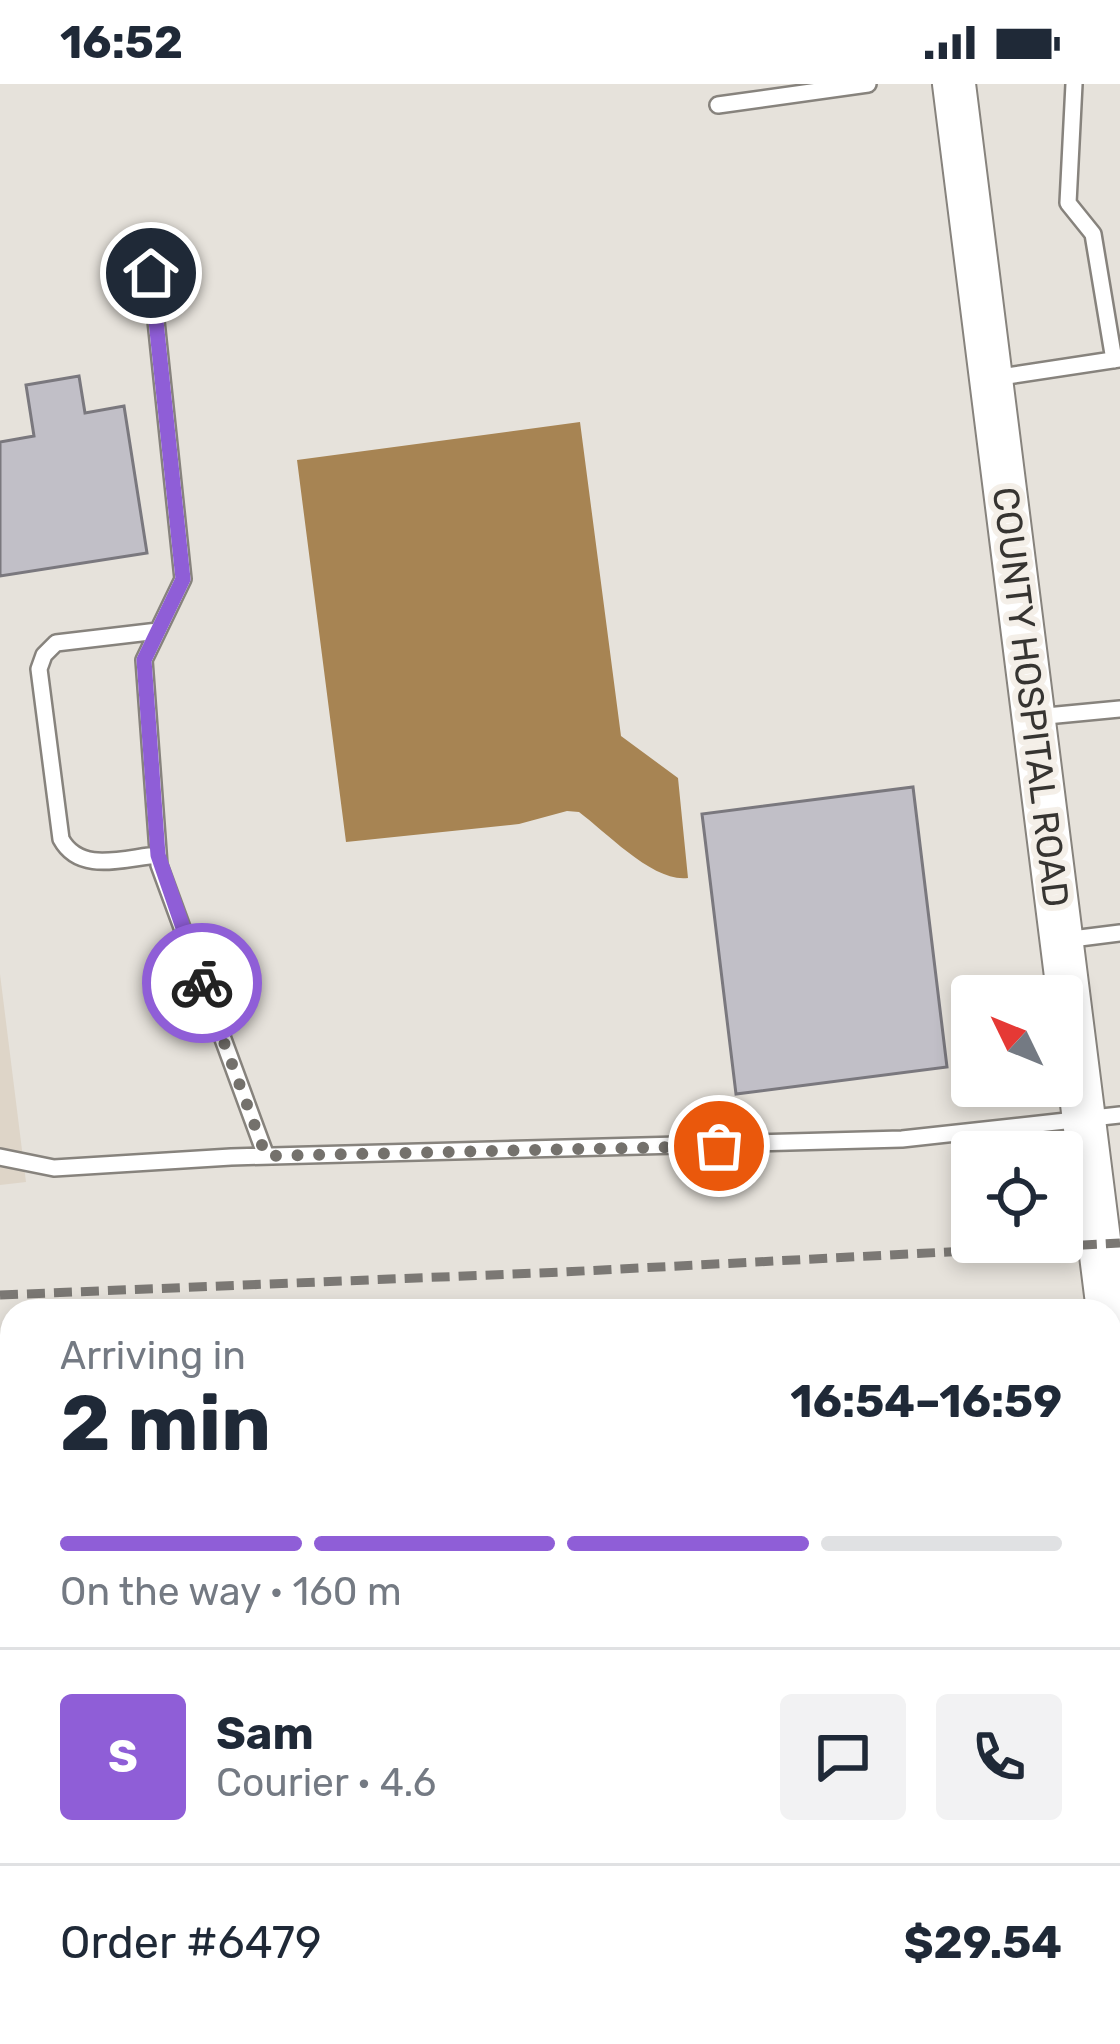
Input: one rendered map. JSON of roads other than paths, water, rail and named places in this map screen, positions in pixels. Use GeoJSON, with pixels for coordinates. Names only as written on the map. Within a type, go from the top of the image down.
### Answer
{"type":"FeatureCollection","features":[{"type":"Feature","properties":{"kind":"main road","name":"COUNTY HOSPITAL ROAD"},"geometry":{"type":"LineString","coordinates":[[954,84],[1061,940],[1102,1117],[1108,1299]]}},
{"type":"Feature","properties":{"kind":"lane"},"geometry":{"type":"LineString","coordinates":[[718,105],[868,84]]}},
{"type":"Feature","properties":{"kind":"lane"},"geometry":{"type":"LineString","coordinates":[[991,378],[1117,359],[1093,234],[1068,203],[1074,84]]}},
{"type":"Feature","properties":{"kind":"lane"},"geometry":{"type":"LineString","coordinates":[[151,273],[183,579],[144,660],[158,855],[266,1156]]}},
{"type":"Feature","properties":{"kind":"lane"},"geometry":{"type":"LineString","coordinates":[[158,631],[56,643],[44,655],[39,670],[61,839],[68,852],[78,860],[91,861],[158,855]]}},
{"type":"Feature","properties":{"kind":"lane"},"geometry":{"type":"LineString","coordinates":[[1033,718],[1120,709]]}},
{"type":"Feature","properties":{"kind":"lane"},"geometry":{"type":"LineString","coordinates":[[1061,940],[1120,933]]}},
{"type":"Feature","properties":{"kind":"lane"},"geometry":{"type":"LineString","coordinates":[[0,1157],[54,1168],[266,1156],[902,1139],[1102,1117]]}},
{"type":"Feature","properties":{"kind":"railway"},"geometry":{"type":"LineString","coordinates":[[0,1295],[1120,1243]]}}]}
